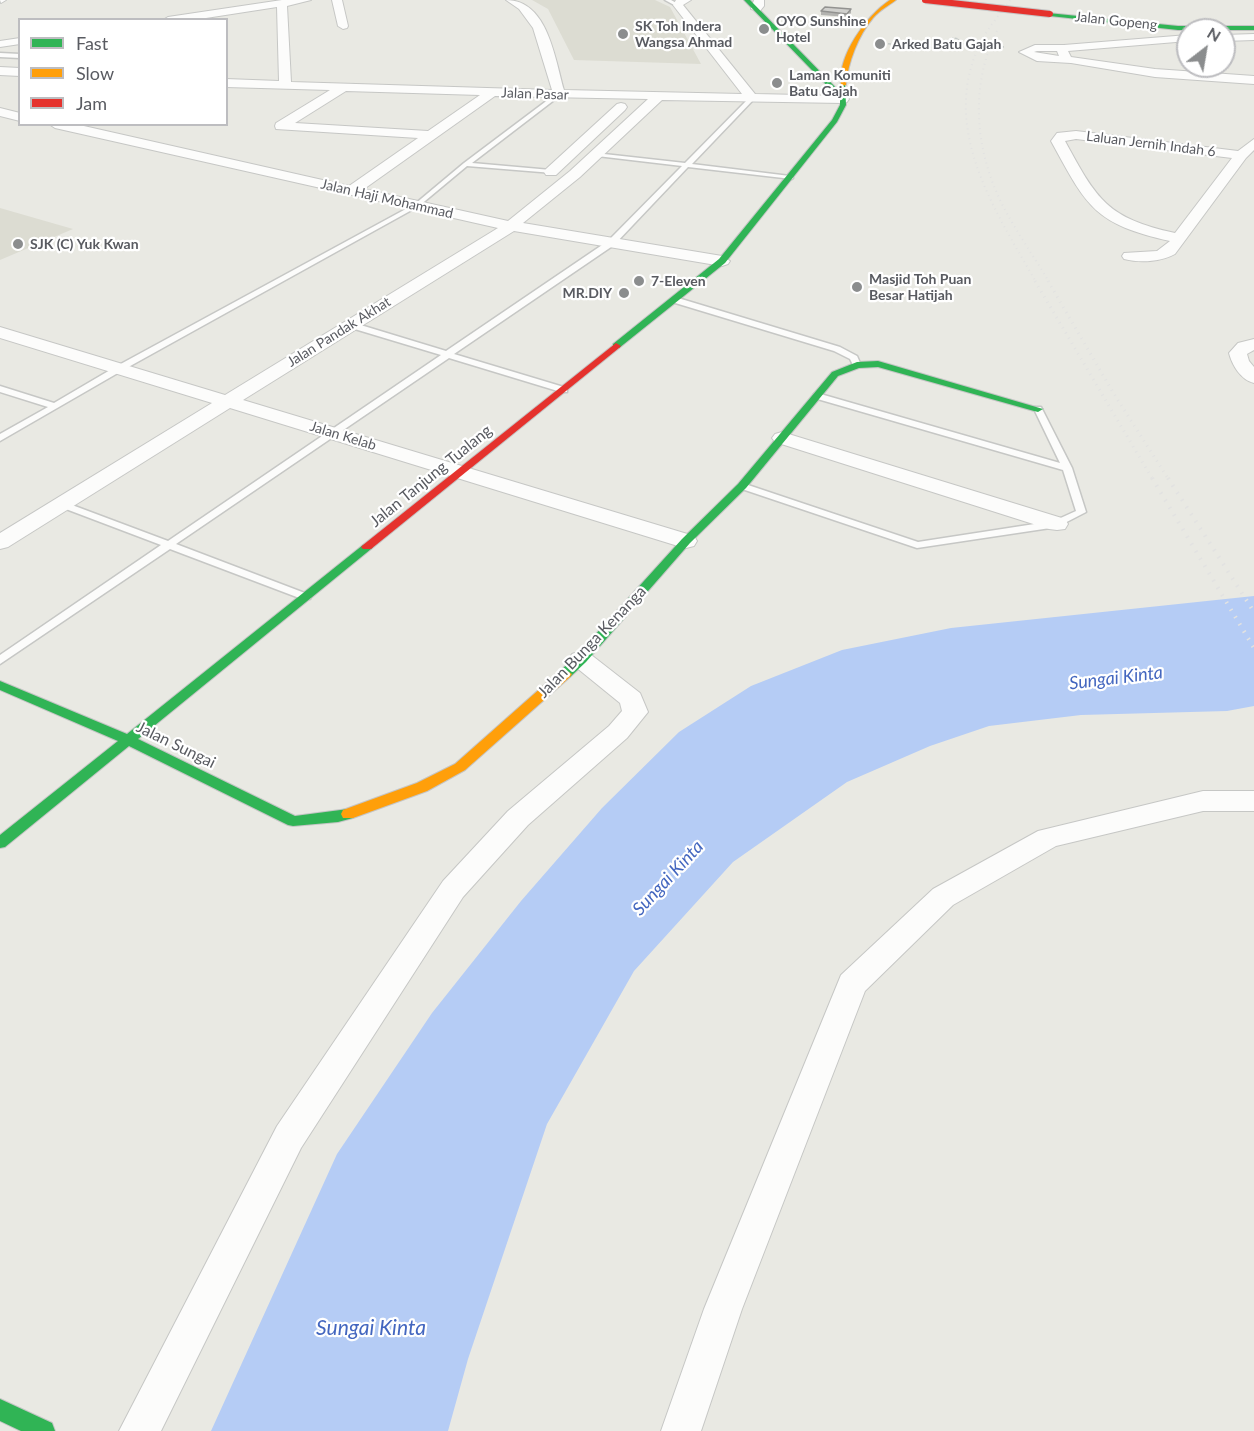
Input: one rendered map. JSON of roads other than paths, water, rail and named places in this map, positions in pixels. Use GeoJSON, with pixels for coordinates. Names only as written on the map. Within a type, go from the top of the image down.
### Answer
{"type":"FeatureCollection","features":[{"type":"Feature","properties":{"kind":"main road"},"geometry":{"type":"LineString","coordinates":[[843,99],[843,68],[875,6],[892,0]]}},
{"type":"Feature","properties":{"kind":"main road","name":"Jalan Gopeng"},"geometry":{"type":"LineString","coordinates":[[925,0],[1172,27],[1254,28]]}},
{"type":"Feature","properties":{"kind":"main road"},"geometry":{"type":"LineString","coordinates":[[754,3],[843,99]]}},
{"type":"Feature","properties":{"kind":"main road"},"geometry":{"type":"LineString","coordinates":[[813,69],[843,68]]}},
{"type":"Feature","properties":{"kind":"main road","name":"Jalan Tanjung Tualang"},"geometry":{"type":"LineString","coordinates":[[0,843],[722,261],[835,121],[843,99]]}},
{"type":"Feature","properties":{"kind":"main road"},"geometry":{"type":"LineString","coordinates":[[857,365],[878,364],[1038,409]]}},
{"type":"Feature","properties":{"kind":"main road","name":"Jalan Bunga Kenanga"},"geometry":{"type":"LineString","coordinates":[[338,817],[422,787],[460,767],[496,737],[581,659],[686,541],[742,486],[835,374],[857,365]]}},
{"type":"Feature","properties":{"kind":"main road","name":"Jalan Sungai"},"geometry":{"type":"LineString","coordinates":[[0,685],[129,740],[293,821],[338,817]]}},
{"type":"Feature","properties":{"kind":"main road"},"geometry":{"type":"LineString","coordinates":[[0,1410],[44,1431]]}},
{"type":"Feature","properties":{"kind":"street"},"geometry":{"type":"LineString","coordinates":[[183,18],[306,0]]}},
{"type":"Feature","properties":{"kind":"street"},"geometry":{"type":"LineString","coordinates":[[337,0],[343,26]]}},
{"type":"Feature","properties":{"kind":"street"},"geometry":{"type":"LineString","coordinates":[[511,0],[530,12],[538,23],[560,94]]}},
{"type":"Feature","properties":{"kind":"street"},"geometry":{"type":"LineString","coordinates":[[677,2],[752,98]]}},
{"type":"Feature","properties":{"kind":"street"},"geometry":{"type":"LineString","coordinates":[[282,3],[285,85]]}},
{"type":"Feature","properties":{"kind":"street"},"geometry":{"type":"LineString","coordinates":[[1236,38],[1254,37]]}},
{"type":"Feature","properties":{"kind":"street"},"geometry":{"type":"LineString","coordinates":[[1176,39],[1064,48],[1035,48],[1025,52],[1037,58],[1071,60],[1179,76],[1254,80]]}},
{"type":"Feature","properties":{"kind":"street"},"geometry":{"type":"LineString","coordinates":[[0,44],[18,41]]}},
{"type":"Feature","properties":{"kind":"street"},"geometry":{"type":"LineString","coordinates":[[1064,48],[1064,55],[1071,60]]}},
{"type":"Feature","properties":{"kind":"street"},"geometry":{"type":"LineString","coordinates":[[0,71],[18,72]]}},
{"type":"Feature","properties":{"kind":"street"},"geometry":{"type":"LineString","coordinates":[[0,76],[18,77]]}},
{"type":"Feature","properties":{"kind":"street","name":"Jalan Pasar"},"geometry":{"type":"LineString","coordinates":[[228,83],[491,93],[843,99]]}},
{"type":"Feature","properties":{"kind":"street"},"geometry":{"type":"LineString","coordinates":[[343,87],[281,126],[433,135]]}},
{"type":"Feature","properties":{"kind":"street"},"geometry":{"type":"LineString","coordinates":[[351,191],[491,93]]}},
{"type":"Feature","properties":{"kind":"street","name":"Jalan Pandak Akhat"},"geometry":{"type":"LineString","coordinates":[[0,542],[510,226],[575,174],[658,96]]}},
{"type":"Feature","properties":{"kind":"street"},"geometry":{"type":"LineString","coordinates":[[551,172],[621,107],[639,114]]}},
{"type":"Feature","properties":{"kind":"street"},"geometry":{"type":"LineString","coordinates":[[0,112],[18,116]]}},
{"type":"Feature","properties":{"kind":"street","name":"Jalan Haji Mohammad"},"geometry":{"type":"LineString","coordinates":[[64,126],[510,226],[722,261]]}},
{"type":"Feature","properties":{"kind":"street","name":"Laluan Jernih Indah 6"},"geometry":{"type":"LineString","coordinates":[[1179,238],[1140,231],[1117,222],[1099,208],[1083,187],[1058,141],[1062,136],[1076,135],[1240,155]]}},
{"type":"Feature","properties":{"kind":"street"},"geometry":{"type":"LineString","coordinates":[[1130,256],[1163,255],[1170,252],[1240,155],[1254,143]]}},
{"type":"Feature","properties":{"kind":"street"},"geometry":{"type":"LineString","coordinates":[[551,172],[575,174]]}},
{"type":"Feature","properties":{"kind":"street","name":"Jalan Kelab"},"geometry":{"type":"LineString","coordinates":[[0,332],[686,541]]}},
{"type":"Feature","properties":{"kind":"street"},"geometry":{"type":"LineString","coordinates":[[1254,344],[1244,347],[1238,353],[1240,362],[1254,378]]}},
{"type":"Feature","properties":{"kind":"street"},"geometry":{"type":"LineString","coordinates":[[782,438],[1057,524]]}},
{"type":"Feature","properties":{"kind":"street"},"geometry":{"type":"LineString","coordinates":[[139,1431],[289,1137],[453,889],[518,818],[618,732],[635,712],[631,699],[581,659]]}},
{"type":"Feature","properties":{"kind":"street"},"geometry":{"type":"LineString","coordinates":[[681,1431],[723,1309],[852,984],[943,897],[1048,838],[1203,801],[1254,801]]}},
{"type":"Feature","properties":{"kind":"lane"},"geometry":{"type":"LineString","coordinates":[[0,55],[18,56]]}},
{"type":"Feature","properties":{"kind":"lane"},"geometry":{"type":"LineString","coordinates":[[0,438],[120,368],[417,206],[466,164],[560,94]]}},
{"type":"Feature","properties":{"kind":"lane"},"geometry":{"type":"LineString","coordinates":[[0,660],[611,243],[752,98]]}},
{"type":"Feature","properties":{"kind":"lane"},"geometry":{"type":"LineString","coordinates":[[597,154],[790,178]]}},
{"type":"Feature","properties":{"kind":"lane"},"geometry":{"type":"LineString","coordinates":[[466,164],[551,172]]}},
{"type":"Feature","properties":{"kind":"lane"},"geometry":{"type":"LineString","coordinates":[[675,300],[837,349],[854,358],[857,365]]}},
{"type":"Feature","properties":{"kind":"lane"},"geometry":{"type":"LineString","coordinates":[[351,325],[564,390]]}},
{"type":"Feature","properties":{"kind":"lane"},"geometry":{"type":"LineString","coordinates":[[0,389],[55,406]]}},
{"type":"Feature","properties":{"kind":"lane"},"geometry":{"type":"LineString","coordinates":[[818,396],[1067,468]]}},
{"type":"Feature","properties":{"kind":"lane"},"geometry":{"type":"LineString","coordinates":[[742,486],[918,545],[1057,524],[1081,512],[1067,468],[1038,409]]}},
{"type":"Feature","properties":{"kind":"lane"},"geometry":{"type":"LineString","coordinates":[[61,504],[306,597]]}},
{"type":"Feature","properties":{"kind":"water","name":"Sungai Kinta"},"geometry":{"type":"Polygon","coordinates":[[[1254,596],[1254,706],[1227,711],[1081,715],[989,726],[930,746],[847,782],[733,862],[634,971],[547,1124],[468,1359],[448,1431],[211,1431],[337,1154],[432,1013],[521,901],[602,808],[679,732],[751,686],[842,650],[951,628],[1254,596]]]}},
{"type":"Feature","properties":{"kind":"railway"},"geometry":{"type":"LineString","coordinates":[[1010,0],[979,46],[969,77],[966,108],[969,139],[990,199],[1036,282]]}},
{"type":"Feature","properties":{"kind":"railway"},"geometry":{"type":"LineString","coordinates":[[997,31],[983,70],[980,90],[980,131],[983,151],[1001,203],[1049,282]]}},
{"type":"Feature","properties":{"kind":"railway"},"geometry":{"type":"LineString","coordinates":[[1035,281],[1153,480]]}},
{"type":"Feature","properties":{"kind":"railway"},"geometry":{"type":"LineString","coordinates":[[1048,281],[1114,394],[1169,480]]}},
{"type":"Feature","properties":{"kind":"railway"},"geometry":{"type":"LineString","coordinates":[[1152,478],[1254,648]]}},
{"type":"Feature","properties":{"kind":"railway"},"geometry":{"type":"LineString","coordinates":[[1168,478],[1254,612]]}},
{"type":"Feature","properties":{"kind":"place","name":"OYO Sunshine Hotel"},"geometry":{"type":"Point","coordinates":[764,29]}},
{"type":"Feature","properties":{"kind":"place","name":"SK Toh Indera Wangsa Ahmad"},"geometry":{"type":"Point","coordinates":[623,34]}},
{"type":"Feature","properties":{"kind":"place","name":"Arked Batu Gajah"},"geometry":{"type":"Point","coordinates":[880,44]}},
{"type":"Feature","properties":{"kind":"place","name":"Laman Komuniti Batu Gajah"},"geometry":{"type":"Point","coordinates":[777,83]}},
{"type":"Feature","properties":{"kind":"place","name":"SJK (C) Yuk Kwan"},"geometry":{"type":"Point","coordinates":[18,244]}},
{"type":"Feature","properties":{"kind":"place","name":"7-Eleven"},"geometry":{"type":"Point","coordinates":[639,281]}},
{"type":"Feature","properties":{"kind":"place","name":"Masjid Toh Puan Besar Hatijah"},"geometry":{"type":"Point","coordinates":[857,287]}},
{"type":"Feature","properties":{"kind":"place","name":"MR.DIY"},"geometry":{"type":"Point","coordinates":[624,293]}}]}
